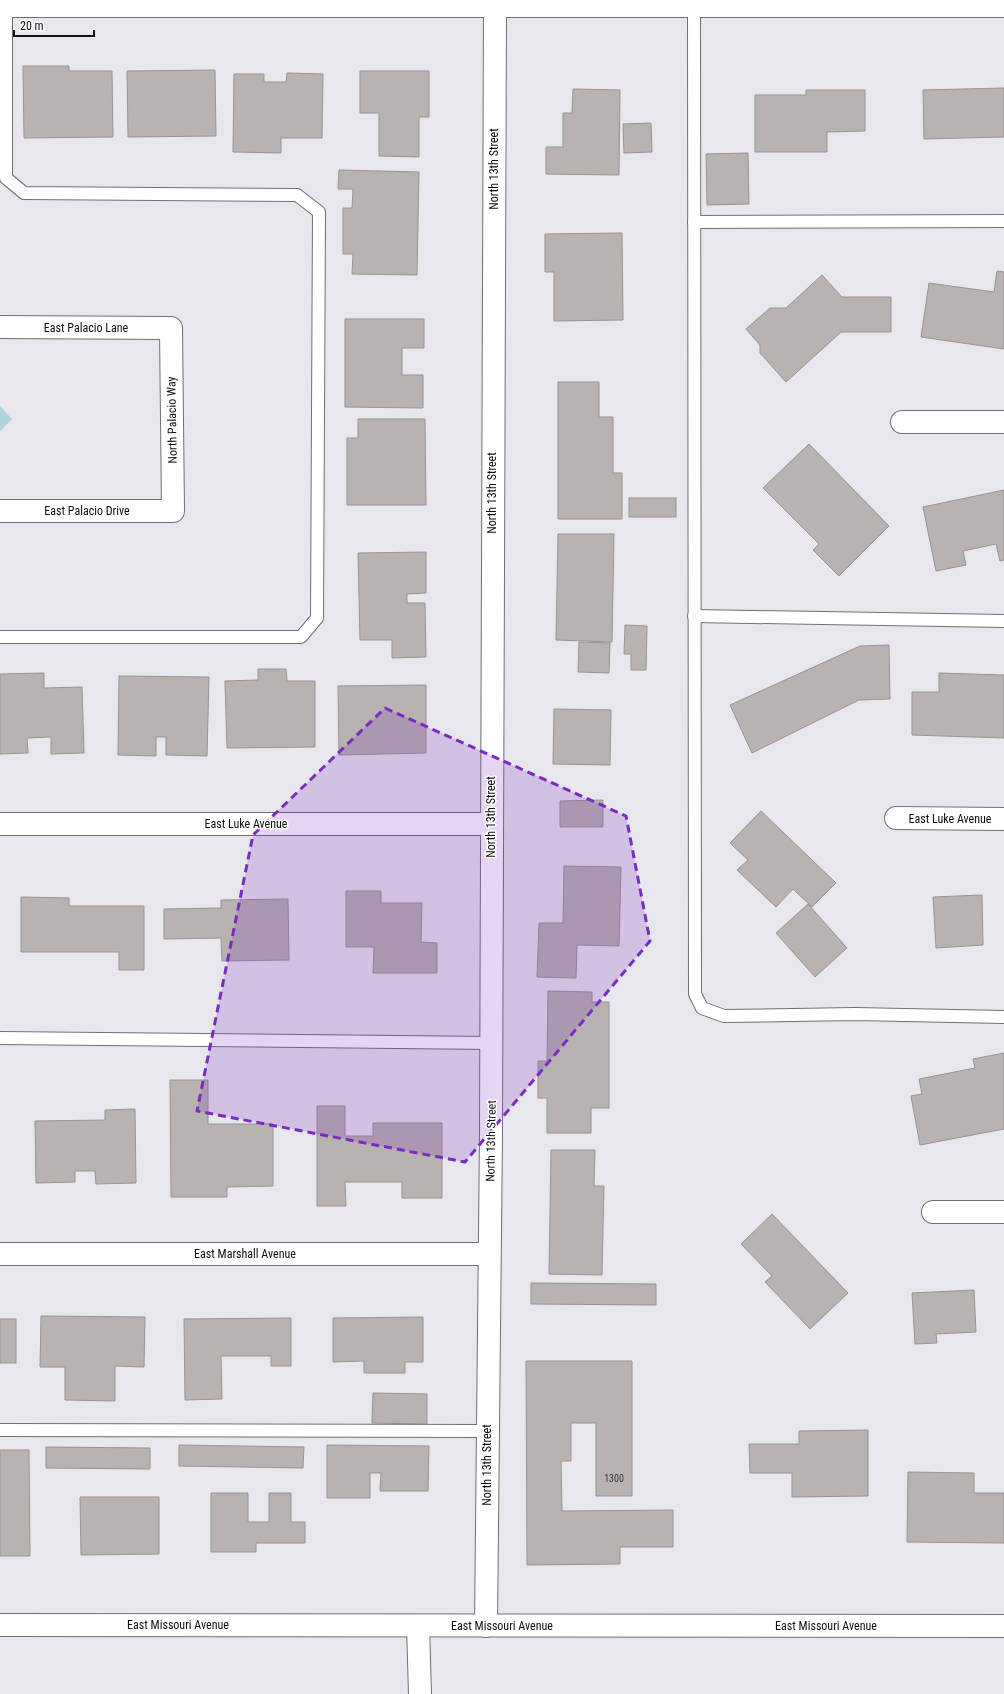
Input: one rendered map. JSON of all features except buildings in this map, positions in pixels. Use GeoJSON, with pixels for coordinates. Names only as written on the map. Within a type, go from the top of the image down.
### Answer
{"type":"FeatureCollection","features":[{"type":"Feature","properties":{"kind":"street"},"geometry":{"type":"LineString","coordinates":[[4,4],[209,3],[495,7],[576,3],[694,6],[898,3],[1004,6]]}},
{"type":"Feature","properties":{"kind":"street","name":"North 13th Street"},"geometry":{"type":"LineString","coordinates":[[486,1626],[492,1043],[491,824],[495,7]]}},
{"type":"Feature","properties":{"kind":"street","name":"East Palacio Lane"},"geometry":{"type":"LineString","coordinates":[[0,327],[171,328]]}},
{"type":"Feature","properties":{"kind":"street","name":"North Palacio Way"},"geometry":{"type":"LineString","coordinates":[[171,328],[173,511]]}},
{"type":"Feature","properties":{"kind":"street"},"geometry":{"type":"LineString","coordinates":[[902,422],[1004,422]]}},
{"type":"Feature","properties":{"kind":"street","name":"East Palacio Drive"},"geometry":{"type":"LineString","coordinates":[[0,511],[173,511]]}},
{"type":"Feature","properties":{"kind":"street","name":"East Luke Avenue"},"geometry":{"type":"LineString","coordinates":[[896,818],[1004,819]]}},
{"type":"Feature","properties":{"kind":"street","name":"East Luke Avenue"},"geometry":{"type":"LineString","coordinates":[[0,824],[491,824]]}},
{"type":"Feature","properties":{"kind":"street"},"geometry":{"type":"LineString","coordinates":[[933,1212],[1004,1212]]}},
{"type":"Feature","properties":{"kind":"street","name":"East Marshall Avenue"},"geometry":{"type":"LineString","coordinates":[[0,1254],[489,1254]]}},
{"type":"Feature","properties":{"kind":"street","name":"East Missouri Avenue"},"geometry":{"type":"LineString","coordinates":[[0,1625],[1004,1626]]}},
{"type":"Feature","properties":{"kind":"street"},"geometry":{"type":"LineString","coordinates":[[418,1626],[420,1694]]}},
{"type":"Feature","properties":{"kind":"lane"},"geometry":{"type":"LineString","coordinates":[[0,637],[301,637],[317,618],[319,212],[297,195],[24,193],[6,178],[4,4]]}},
{"type":"Feature","properties":{"kind":"lane"},"geometry":{"type":"LineString","coordinates":[[694,6],[695,994],[702,1008],[724,1016],[855,1014],[1004,1017]]}},
{"type":"Feature","properties":{"kind":"lane"},"geometry":{"type":"LineString","coordinates":[[694,222],[1004,221]]}},
{"type":"Feature","properties":{"kind":"lane"},"geometry":{"type":"LineString","coordinates":[[694,616],[1004,621]]}},
{"type":"Feature","properties":{"kind":"lane"},"geometry":{"type":"LineString","coordinates":[[0,1038],[492,1043]]}},
{"type":"Feature","properties":{"kind":"lane"},"geometry":{"type":"LineString","coordinates":[[0,1430],[487,1431]]}},
{"type":"Feature","properties":{"kind":"highlighted area"},"geometry":{"type":"Polygon","coordinates":[[[385,708],[626,816],[650,941],[465,1162],[197,1111],[253,835],[385,708]]]}},
{"type":"Feature","properties":{"kind":"water"},"geometry":{"type":"Polygon","coordinates":[[[0,406],[12,419],[0,431],[0,406]]]}}]}
